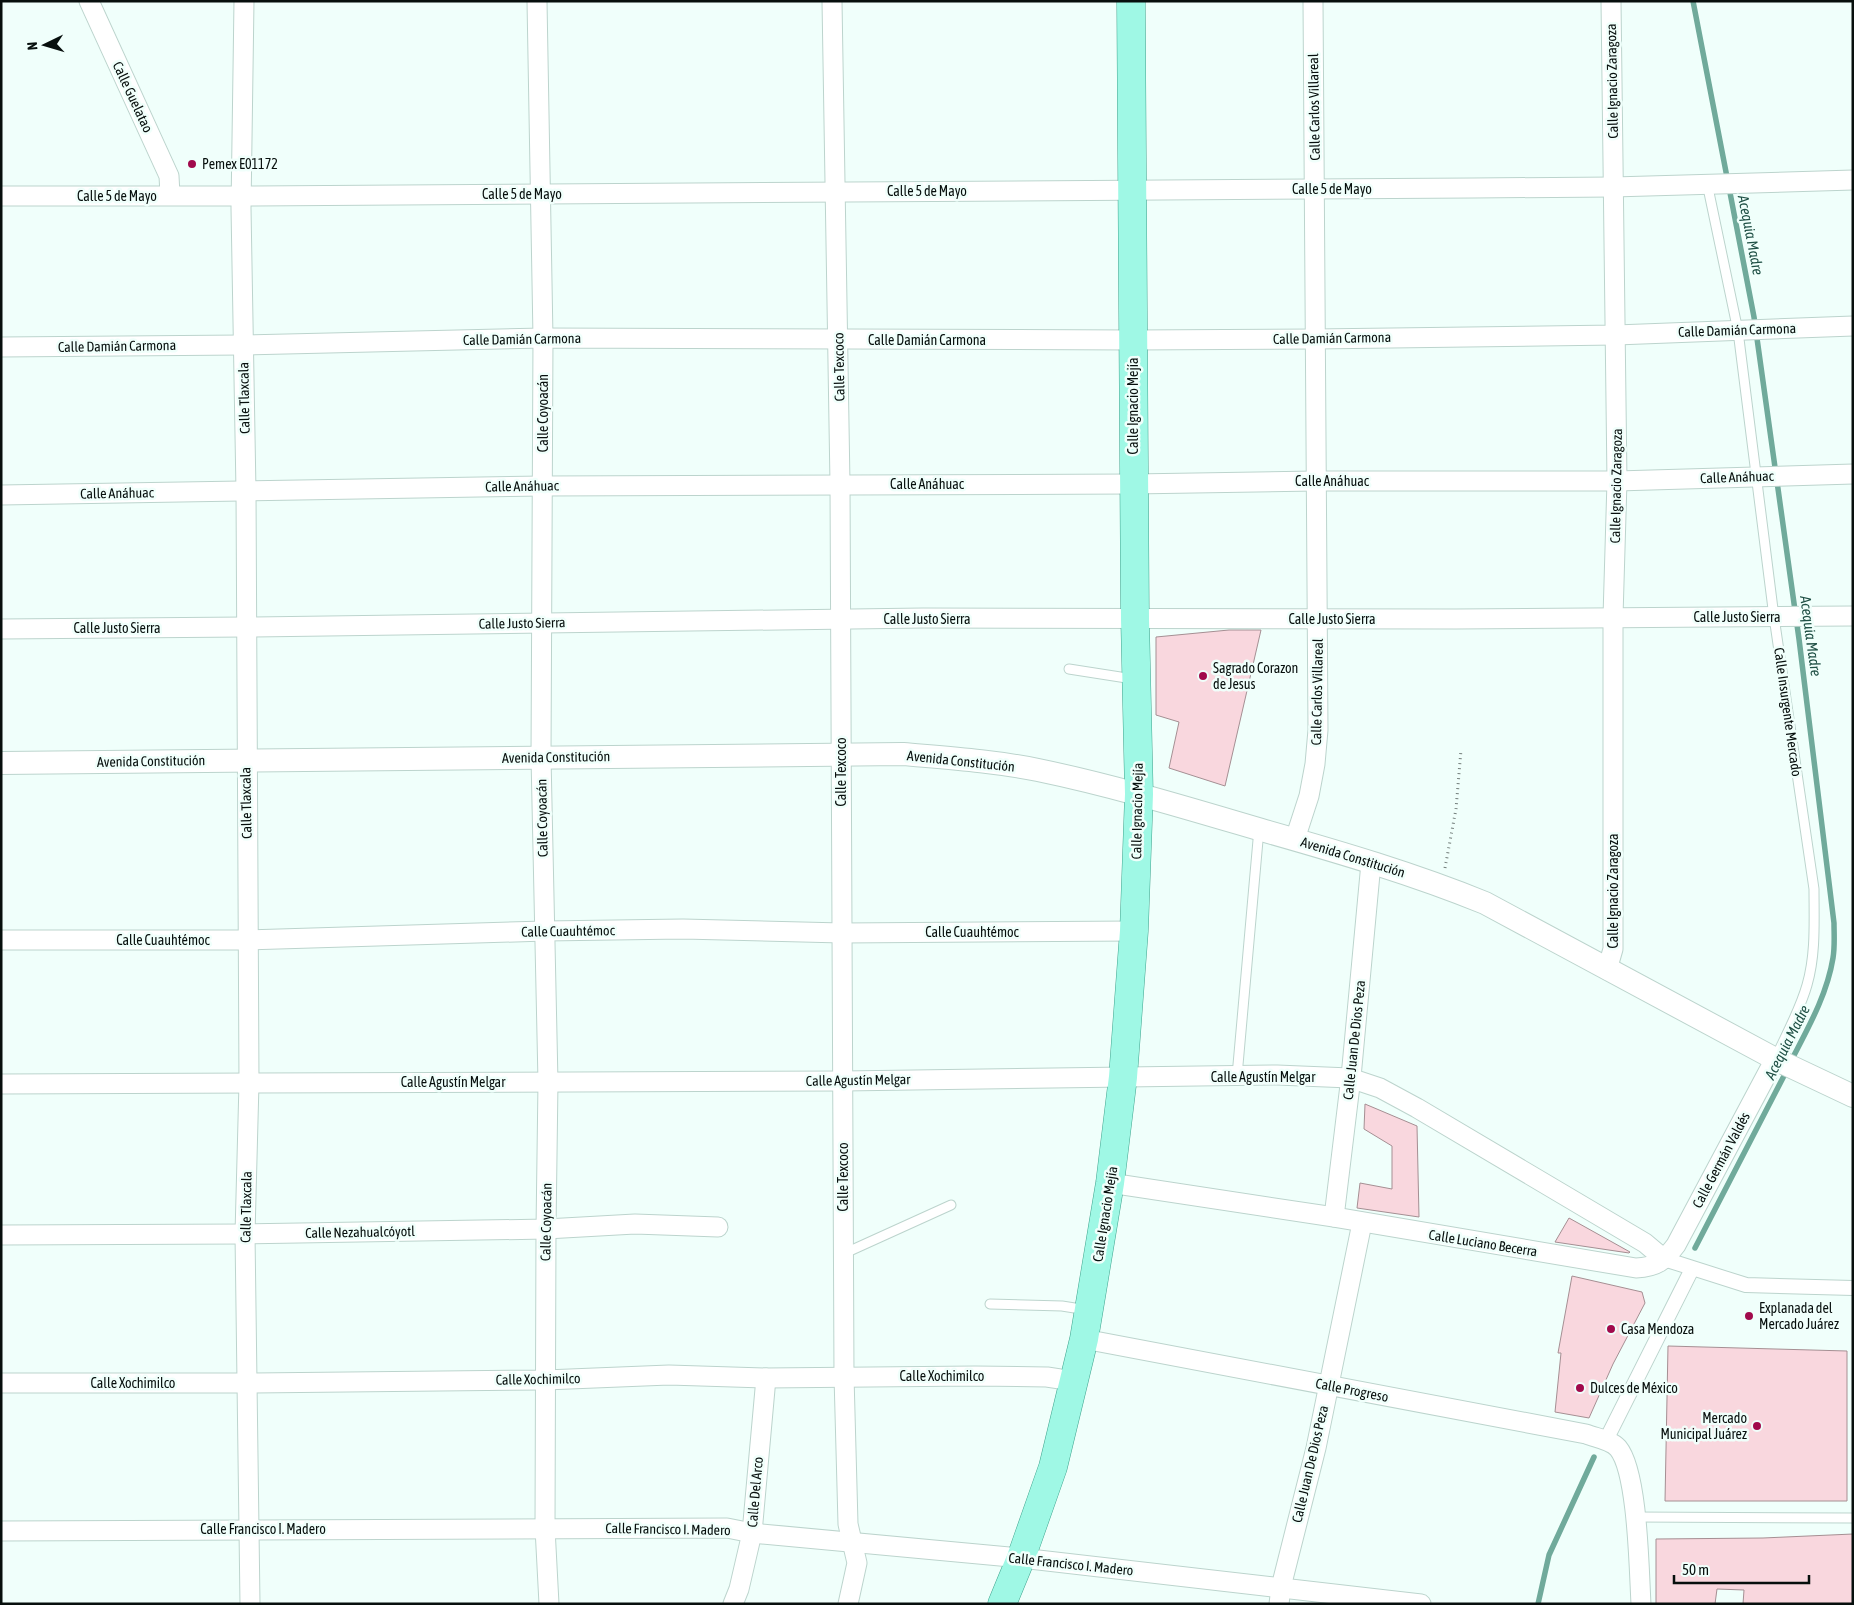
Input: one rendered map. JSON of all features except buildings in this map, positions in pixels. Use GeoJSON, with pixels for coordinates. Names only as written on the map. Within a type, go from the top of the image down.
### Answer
{"type":"FeatureCollection","features":[{"type":"Feature","properties":{"kind":"main road","name":"Calle Ignacio Mejía"},"geometry":{"type":"LineString","coordinates":[[1002,1604],[1021,1558],[1053,1466],[1084,1339],[1110,1183],[1123,1077],[1134,931],[1139,794],[1134,619],[1131,1]]}},
{"type":"Feature","properties":{"kind":"street","name":"Calle Guelatao"},"geometry":{"type":"LineString","coordinates":[[89,1],[169,176],[170,195]]}},
{"type":"Feature","properties":{"kind":"street","name":"Calle Tlaxcala"},"geometry":{"type":"LineString","coordinates":[[244,1],[242,345],[246,491],[245,627],[249,1083],[244,1234],[250,1604]]}},
{"type":"Feature","properties":{"kind":"street","name":"Calle Coyoacán"},"geometry":{"type":"LineString","coordinates":[[537,1],[543,338],[541,757],[548,1082],[545,1528],[549,1604]]}},
{"type":"Feature","properties":{"kind":"street","name":"Calle Texcoco"},"geometry":{"type":"LineString","coordinates":[[832,1],[834,191],[839,340],[843,1080],[842,1254],[848,1524],[857,1563],[848,1604]]}},
{"type":"Feature","properties":{"kind":"street","name":"Calle Carlos Villareal"},"geometry":{"type":"LineString","coordinates":[[1294,839],[1309,796],[1315,764],[1318,730],[1313,1]]}},
{"type":"Feature","properties":{"kind":"street","name":"Calle Ignacio Zaragoza"},"geometry":{"type":"LineString","coordinates":[[1607,970],[1613,949],[1614,617],[1617,481],[1611,1]]}},
{"type":"Feature","properties":{"kind":"street","name":"Calle 5 de Mayo"},"geometry":{"type":"LineString","coordinates":[[1,196],[1613,187],[1853,180]]}},
{"type":"Feature","properties":{"kind":"street","name":"Calle Damián Carmona"},"geometry":{"type":"LineString","coordinates":[[1,347],[242,345],[543,338],[1133,340],[1315,338],[1616,334],[1853,326]]}},
{"type":"Feature","properties":{"kind":"street","name":"Calle Anáhuac"},"geometry":{"type":"LineString","coordinates":[[1,495],[543,486],[1617,481],[1853,474]]}},
{"type":"Feature","properties":{"kind":"street","name":"Calle Justo Sierra"},"geometry":{"type":"LineString","coordinates":[[1,628],[245,627],[841,619],[1853,616]]}},
{"type":"Feature","properties":{"kind":"street","name":"Avenida Constitución"},"geometry":{"type":"LineString","coordinates":[[1,763],[903,754],[982,761],[1038,770],[1139,794],[1439,884],[1485,903],[1777,1060],[1853,1096]]}},
{"type":"Feature","properties":{"kind":"street","name":"Calle Juan De Dios Peza"},"geometry":{"type":"LineString","coordinates":[[1334,1217],[1351,1077],[1371,863]]}},
{"type":"Feature","properties":{"kind":"street","name":"Calle Cuauhtémoc"},"geometry":{"type":"LineString","coordinates":[[1,940],[248,940],[545,930],[683,929],[842,933],[1134,931]]}},
{"type":"Feature","properties":{"kind":"street","name":"Calle Germán Valdés"},"geometry":{"type":"LineString","coordinates":[[1664,1260],[1676,1245],[1777,1060]]}},
{"type":"Feature","properties":{"kind":"street","name":"Calle Agustín Melgar"},"geometry":{"type":"LineString","coordinates":[[1,1084],[843,1080],[1277,1075],[1350,1078],[1380,1088],[1417,1108],[1644,1243],[1664,1260]]}},
{"type":"Feature","properties":{"kind":"street","name":"Calle Luciano Becerra"},"geometry":{"type":"LineString","coordinates":[[1110,1183],[1334,1217],[1636,1268],[1651,1267],[1664,1260]]}},
{"type":"Feature","properties":{"kind":"street","name":"Calle Juan De Dios Peza"},"geometry":{"type":"LineString","coordinates":[[1280,1595],[1316,1448],[1362,1223]]}},
{"type":"Feature","properties":{"kind":"street","name":"Calle Nezahualcóyotl"},"geometry":{"type":"LineString","coordinates":[[1,1235],[244,1234],[546,1229],[635,1224],[718,1227]]}},
{"type":"Feature","properties":{"kind":"street"},"geometry":{"type":"LineString","coordinates":[[1664,1260],[1746,1285],[1853,1288]]}},
{"type":"Feature","properties":{"kind":"street"},"geometry":{"type":"LineString","coordinates":[[1641,1604],[1635,1517],[1630,1480],[1626,1464],[1612,1444],[1692,1269]]}},
{"type":"Feature","properties":{"kind":"street","name":"Calle Progreso"},"geometry":{"type":"LineString","coordinates":[[1084,1339],[1586,1434],[1612,1444]]}},
{"type":"Feature","properties":{"kind":"street","name":"Calle Xochimilco"},"geometry":{"type":"LineString","coordinates":[[1,1383],[545,1380],[669,1375],[766,1378],[1020,1376],[1047,1377],[1073,1381]]}},
{"type":"Feature","properties":{"kind":"street","name":"Calle Del Arco"},"geometry":{"type":"LineString","coordinates":[[733,1604],[752,1533],[766,1378]]}},
{"type":"Feature","properties":{"kind":"street","name":"Calle Francisco I. Madero"},"geometry":{"type":"LineString","coordinates":[[1,1531],[727,1528],[752,1533],[1021,1558],[1280,1595],[1421,1604]]}},
{"type":"Feature","properties":{"kind":"lane","name":"Calle Insurgente Mercado"},"geometry":{"type":"LineString","coordinates":[[1711,183],[1741,331],[1814,889],[1815,927],[1807,984],[1777,1060]]}},
{"type":"Feature","properties":{"kind":"lane"},"geometry":{"type":"LineString","coordinates":[[1069,669],[1136,680]]}},
{"type":"Feature","properties":{"kind":"lane"},"geometry":{"type":"LineString","coordinates":[[1237,1076],[1259,829]]}},
{"type":"Feature","properties":{"kind":"lane"},"geometry":{"type":"LineString","coordinates":[[842,1254],[951,1206]]}},
{"type":"Feature","properties":{"kind":"lane"},"geometry":{"type":"LineString","coordinates":[[990,1304],[1062,1306],[1089,1310]]}},
{"type":"Feature","properties":{"kind":"lane"},"geometry":{"type":"LineString","coordinates":[[1635,1517],[1853,1518]]}},
{"type":"Feature","properties":{"kind":"path"},"geometry":{"type":"LineString","coordinates":[[1439,884],[1447,862],[1456,809],[1461,750]]}},
{"type":"Feature","properties":{"kind":"waterway","name":"Acequia Madre"},"geometry":{"type":"LineString","coordinates":[[1693,1],[1754,317],[1799,639],[1834,923],[1834,954],[1826,985],[1816,1011],[1791,1061]]}},
{"type":"Feature","properties":{"kind":"waterway","name":"Acequia Madre"},"geometry":{"type":"LineString","coordinates":[[1695,1248],[1787,1070]]}},
{"type":"Feature","properties":{"kind":"waterway"},"geometry":{"type":"LineString","coordinates":[[1538,1604],[1549,1555],[1594,1457]]}},
{"type":"Feature","properties":{"kind":"place","name":"Pemex E01172"},"geometry":{"type":"Point","coordinates":[192,164]}},
{"type":"Feature","properties":{"kind":"place","name":"Sagrado Corazon de Jesus"},"geometry":{"type":"Point","coordinates":[1203,676]}},
{"type":"Feature","properties":{"kind":"place","name":"Explanada del Mercado Juárez"},"geometry":{"type":"Point","coordinates":[1749,1316]}},
{"type":"Feature","properties":{"kind":"place","name":"Casa Mendoza"},"geometry":{"type":"Point","coordinates":[1611,1329]}},
{"type":"Feature","properties":{"kind":"place","name":"Dulces de México"},"geometry":{"type":"Point","coordinates":[1580,1388]}},
{"type":"Feature","properties":{"kind":"place","name":"Mercado Municipal Juárez"},"geometry":{"type":"Point","coordinates":[1757,1426]}}]}
